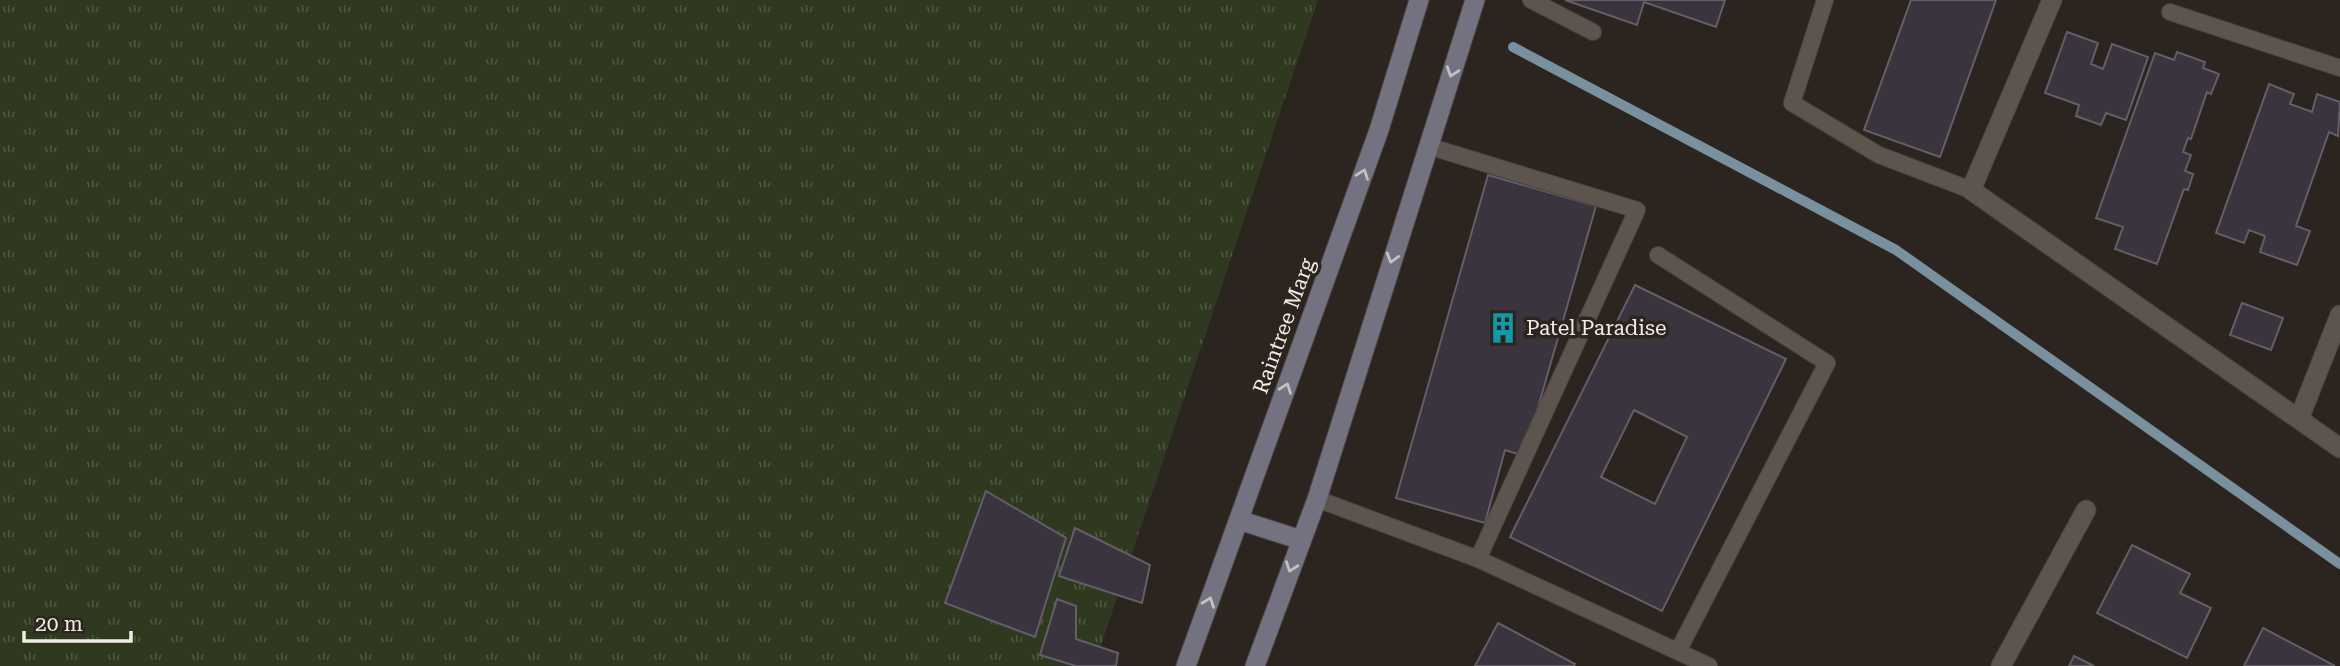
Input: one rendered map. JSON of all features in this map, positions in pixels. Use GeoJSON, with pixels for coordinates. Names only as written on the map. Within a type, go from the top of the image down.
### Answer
{"type":"FeatureCollection","features":[{"type":"Feature","properties":{"kind":"main road","name":"Raintree Marg"},"geometry":{"type":"LineString","coordinates":[[1186,666],[1379,130],[1419,0]]}},
{"type":"Feature","properties":{"kind":"main road"},"geometry":{"type":"LineString","coordinates":[[1255,666],[1317,499],[1474,4]]}},
{"type":"Feature","properties":{"kind":"main road"},"geometry":{"type":"LineString","coordinates":[[1239,520],[1301,540]]}},
{"type":"Feature","properties":{"kind":"street"},"geometry":{"type":"LineString","coordinates":[[2052,0],[1971,190],[2340,448]]}},
{"type":"Feature","properties":{"kind":"street"},"geometry":{"type":"LineString","coordinates":[[2299,419],[2340,315]]}},
{"type":"Feature","properties":{"kind":"street"},"geometry":{"type":"LineString","coordinates":[[2001,666],[2086,510]]}},
{"type":"Feature","properties":{"kind":"lane"},"geometry":{"type":"LineString","coordinates":[[1531,0],[1593,32]]}},
{"type":"Feature","properties":{"kind":"lane"},"geometry":{"type":"LineString","coordinates":[[1825,0],[1792,103],[1879,155],[1971,190]]}},
{"type":"Feature","properties":{"kind":"lane"},"geometry":{"type":"LineString","coordinates":[[2170,12],[2340,68]]}},
{"type":"Feature","properties":{"kind":"lane"},"geometry":{"type":"LineString","coordinates":[[1427,146],[1637,210],[1478,559]]}},
{"type":"Feature","properties":{"kind":"lane"},"geometry":{"type":"LineString","coordinates":[[1658,255],[1826,363],[1678,651]]}},
{"type":"Feature","properties":{"kind":"lane"},"geometry":{"type":"LineString","coordinates":[[1317,499],[1478,559],[1709,666]]}},
{"type":"Feature","properties":{"kind":"green space"},"geometry":{"type":"Polygon","coordinates":[[[0,0],[1318,0],[1094,666],[0,666],[0,0]]]}},
{"type":"Feature","properties":{"kind":"building"},"geometry":{"type":"Polygon","coordinates":[[[1565,0],[1725,0],[1716,27],[1644,2],[1637,25],[1565,0]]]}},
{"type":"Feature","properties":{"kind":"building"},"geometry":{"type":"Polygon","coordinates":[[[1911,0],[1996,0],[1940,157],[1864,130],[1911,0]]]}},
{"type":"Feature","properties":{"kind":"building"},"geometry":{"type":"Polygon","coordinates":[[[2067,32],[2098,43],[2091,64],[2103,69],[2112,44],[2148,57],[2126,120],[2106,113],[2101,125],[2076,116],[2079,105],[2045,93],[2067,32]]]}},
{"type":"Feature","properties":{"kind":"building"},"geometry":{"type":"Polygon","coordinates":[[[2177,52],[2205,62],[2203,68],[2219,74],[2211,94],[2207,92],[2191,139],[2188,138],[2183,152],[2191,155],[2185,171],[2193,174],[2188,190],[2184,189],[2157,264],[2115,249],[2123,227],[2096,218],[2155,53],[2174,60],[2177,52]]]}},
{"type":"Feature","properties":{"kind":"building"},"geometry":{"type":"Polygon","coordinates":[[[2269,84],[2294,94],[2290,104],[2312,112],[2317,94],[2340,102],[2338,136],[2329,132],[2296,226],[2310,231],[2297,265],[2260,252],[2265,236],[2249,230],[2244,243],[2216,233],[2269,84]]]}},
{"type":"Feature","properties":{"kind":"building","name":"Patel Paradise"},"geometry":{"type":"Polygon","coordinates":[[[1488,175],[1596,206],[1524,456],[1505,450],[1485,523],[1396,498],[1488,175]]]}},
{"type":"Feature","properties":{"kind":"building"},"geometry":{"type":"Polygon","coordinates":[[[1635,285],[1786,359],[1662,611],[1510,537],[1635,285]],[[1634,410],[1601,477],[1655,504],[1687,437],[1634,410]]]}},
{"type":"Feature","properties":{"kind":"building"},"geometry":{"type":"Polygon","coordinates":[[[2242,303],[2283,318],[2271,350],[2230,335],[2242,303]]]}},
{"type":"Feature","properties":{"kind":"building"},"geometry":{"type":"Polygon","coordinates":[[[986,491],[1066,538],[1035,637],[945,603],[986,491]]]}},
{"type":"Feature","properties":{"kind":"building"},"geometry":{"type":"Polygon","coordinates":[[[1075,528],[1150,565],[1142,603],[1059,576],[1075,528]]]}},
{"type":"Feature","properties":{"kind":"building"},"geometry":{"type":"Polygon","coordinates":[[[2132,545],[2190,574],[2180,593],[2211,608],[2187,658],[2097,613],[2132,545]]]}},
{"type":"Feature","properties":{"kind":"building"},"geometry":{"type":"Polygon","coordinates":[[[1057,599],[1076,606],[1076,639],[1118,653],[1116,666],[1076,666],[1040,655],[1057,599]]]}},
{"type":"Feature","properties":{"kind":"building"},"geometry":{"type":"Polygon","coordinates":[[[1498,623],[1575,664],[1574,666],[1475,666],[1498,623]]]}},
{"type":"Feature","properties":{"kind":"building"},"geometry":{"type":"Polygon","coordinates":[[[2263,628],[2335,666],[2244,666],[2263,628]]]}},
{"type":"Feature","properties":{"kind":"building"},"geometry":{"type":"Polygon","coordinates":[[[2074,656],[2094,666],[2069,666],[2074,656]]]}},
{"type":"Feature","properties":{"kind":"waterway"},"geometry":{"type":"LineString","coordinates":[[1513,47],[1896,250],[2340,564]]}},
{"type":"Feature","properties":{"kind":"place","name":"Patel Paradise"},"geometry":{"type":"Point","coordinates":[1503,328]}}]}
